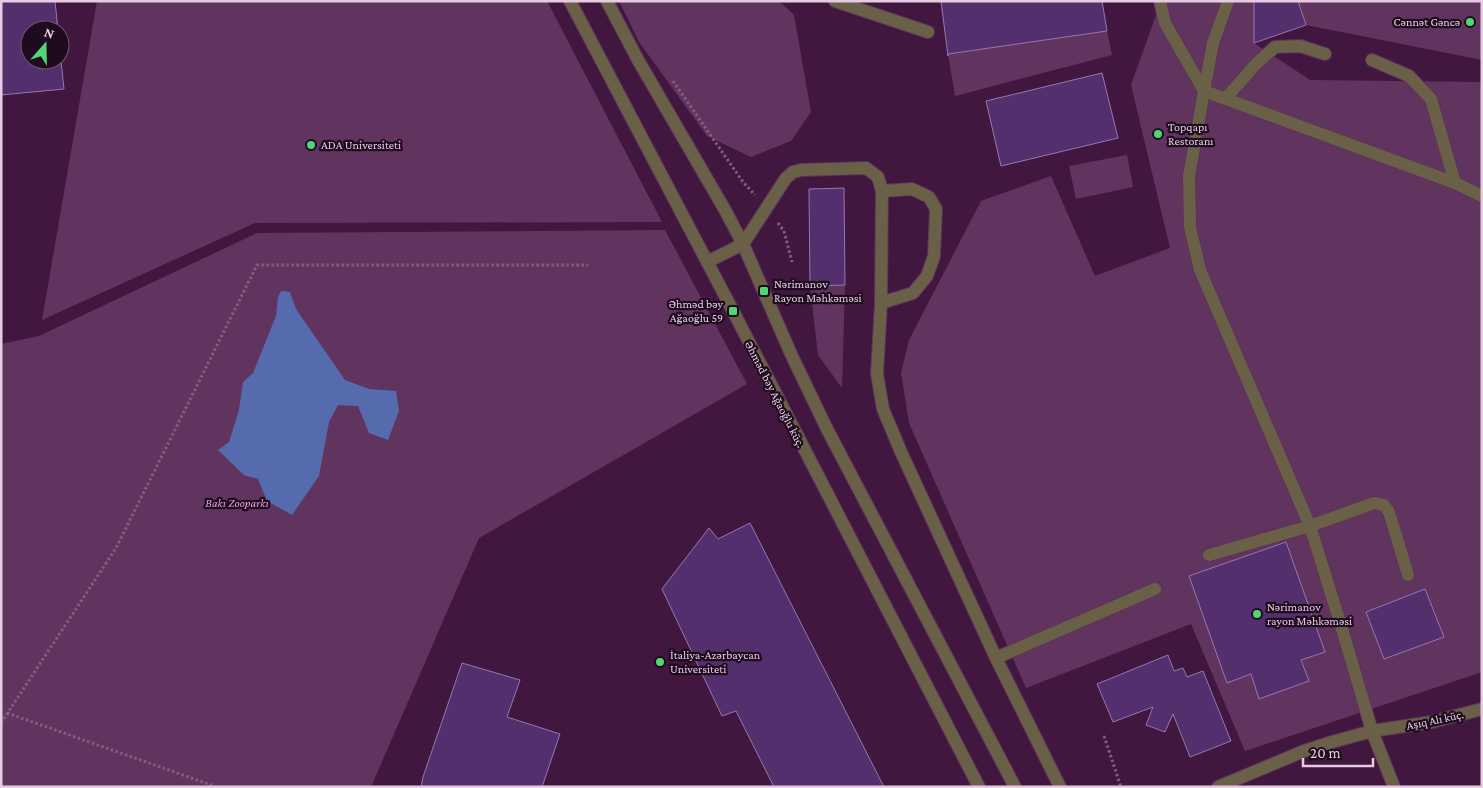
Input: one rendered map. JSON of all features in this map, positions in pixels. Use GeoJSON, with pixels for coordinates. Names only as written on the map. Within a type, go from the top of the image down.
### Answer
{"type":"FeatureCollection","features":[{"type":"Feature","properties":{"kind":"street","name":"Əhməd bəy Ağaoğlu küç."},"geometry":{"type":"LineString","coordinates":[[570,1],[979,787]]}},
{"type":"Feature","properties":{"kind":"street"},"geometry":{"type":"LineString","coordinates":[[607,1],[638,60],[743,244],[791,354],[827,429],[1015,787]]}},
{"type":"Feature","properties":{"kind":"street"},"geometry":{"type":"LineString","coordinates":[[834,1],[928,32]]}},
{"type":"Feature","properties":{"kind":"street"},"geometry":{"type":"LineString","coordinates":[[1160,1],[1166,22],[1204,91],[1455,183],[1482,196]]}},
{"type":"Feature","properties":{"kind":"street"},"geometry":{"type":"LineString","coordinates":[[1228,1],[1213,43],[1189,176],[1190,227],[1200,270],[1310,526],[1372,731],[1394,787]]}},
{"type":"Feature","properties":{"kind":"street"},"geometry":{"type":"LineString","coordinates":[[1225,99],[1274,47],[1300,46],[1325,54]]}},
{"type":"Feature","properties":{"kind":"street"},"geometry":{"type":"LineString","coordinates":[[1372,60],[1409,76],[1431,99],[1455,183]]}},
{"type":"Feature","properties":{"kind":"street"},"geometry":{"type":"LineString","coordinates":[[707,262],[743,244],[786,178],[793,172],[801,170],[866,168],[878,177],[882,191],[878,374],[883,409],[996,658],[1060,787]]}},
{"type":"Feature","properties":{"kind":"street"},"geometry":{"type":"LineString","coordinates":[[881,303],[913,293],[927,276],[934,256],[936,209],[929,197],[912,189],[882,191]]}},
{"type":"Feature","properties":{"kind":"street"},"geometry":{"type":"LineString","coordinates":[[1209,555],[1310,526],[1374,503],[1384,505],[1389,512],[1408,575]]}},
{"type":"Feature","properties":{"kind":"street"},"geometry":{"type":"LineString","coordinates":[[996,658],[1155,589]]}},
{"type":"Feature","properties":{"kind":"street","name":"Aşıq Alı küç."},"geometry":{"type":"LineString","coordinates":[[1218,787],[1304,751],[1332,742],[1372,731],[1432,722],[1482,709]]}},
{"type":"Feature","properties":{"kind":"path"},"geometry":{"type":"LineString","coordinates":[[668,74],[743,182],[767,208],[784,231],[792,262]]}},
{"type":"Feature","properties":{"kind":"path"},"geometry":{"type":"LineString","coordinates":[[1,722],[116,548],[256,265],[588,265]]}},
{"type":"Feature","properties":{"kind":"path"},"geometry":{"type":"LineString","coordinates":[[7,714],[217,787]]}},
{"type":"Feature","properties":{"kind":"path"},"geometry":{"type":"LineString","coordinates":[[1104,736],[1122,787]]}},
{"type":"Feature","properties":{"kind":"green space","name":"ADA Universiteti"},"geometry":{"type":"Polygon","coordinates":[[[97,1],[547,1],[662,222],[255,223],[42,320],[97,1]]]}},
{"type":"Feature","properties":{"kind":"green space"},"geometry":{"type":"Polygon","coordinates":[[[619,1],[779,1],[794,15],[811,112],[791,141],[751,157],[707,136],[639,42],[619,1]]]}},
{"type":"Feature","properties":{"kind":"green space"},"geometry":{"type":"Polygon","coordinates":[[[1161,1],[1254,1],[1254,43],[1310,80],[1482,82],[1482,672],[1245,751],[1191,624],[1026,688],[909,423],[901,373],[909,340],[981,201],[1051,176],[1095,276],[1170,248],[1131,85],[1161,1]]]}},
{"type":"Feature","properties":{"kind":"green space"},"geometry":{"type":"Polygon","coordinates":[[[1298,1],[1482,1],[1482,60],[1306,25],[1298,1]]]}},
{"type":"Feature","properties":{"kind":"green space"},"geometry":{"type":"Polygon","coordinates":[[[1107,31],[1112,55],[955,96],[948,54],[1107,31]]]}},
{"type":"Feature","properties":{"kind":"green space"},"geometry":{"type":"Polygon","coordinates":[[[1127,155],[1133,187],[1076,199],[1069,166],[1127,155]]]}},
{"type":"Feature","properties":{"kind":"green space","name":"Bakı Zooparkı"},"geometry":{"type":"Polygon","coordinates":[[[665,230],[747,384],[479,538],[371,787],[1,787],[1,344],[39,336],[257,233],[665,230]]]}},
{"type":"Feature","properties":{"kind":"green space"},"geometry":{"type":"Polygon","coordinates":[[[845,285],[842,388],[818,355],[810,286],[845,285]]]}},
{"type":"Feature","properties":{"kind":"water"},"geometry":{"type":"Polygon","coordinates":[[[281,291],[290,292],[296,309],[345,380],[369,389],[396,391],[399,411],[388,440],[369,433],[358,406],[338,405],[329,422],[319,476],[292,515],[267,501],[258,479],[244,475],[218,450],[229,442],[239,410],[243,382],[253,373],[276,316],[278,297],[281,291]]]}},
{"type":"Feature","properties":{"kind":"building"},"geometry":{"type":"Polygon","coordinates":[[[1,1],[55,1],[57,20],[20,20],[20,70],[62,70],[64,89],[1,95],[1,1]]]}},
{"type":"Feature","properties":{"kind":"building"},"geometry":{"type":"Polygon","coordinates":[[[941,1],[1102,1],[1107,31],[948,54],[948,56],[941,1]]]}},
{"type":"Feature","properties":{"kind":"building"},"geometry":{"type":"Polygon","coordinates":[[[1254,1],[1298,1],[1306,25],[1254,43],[1254,1]]]}},
{"type":"Feature","properties":{"kind":"building"},"geometry":{"type":"Polygon","coordinates":[[[1102,73],[1118,138],[1001,166],[986,101],[1102,73]]]}},
{"type":"Feature","properties":{"kind":"building"},"geometry":{"type":"Polygon","coordinates":[[[844,188],[845,285],[810,286],[809,189],[844,188]]]}},
{"type":"Feature","properties":{"kind":"building"},"geometry":{"type":"Polygon","coordinates":[[[750,523],[884,787],[774,787],[736,711],[722,716],[662,589],[709,528],[718,539],[750,523]]]}},
{"type":"Feature","properties":{"kind":"building","name":"Nərimanov rayon Məhkəməsi"},"geometry":{"type":"Polygon","coordinates":[[[1286,542],[1325,652],[1301,660],[1309,681],[1259,699],[1251,674],[1227,683],[1189,576],[1286,542]]]}},
{"type":"Feature","properties":{"kind":"building"},"geometry":{"type":"Polygon","coordinates":[[[1425,589],[1444,637],[1384,659],[1366,612],[1425,589]]]}},
{"type":"Feature","properties":{"kind":"building"},"geometry":{"type":"Polygon","coordinates":[[[1168,655],[1174,671],[1183,668],[1187,677],[1203,671],[1231,741],[1190,757],[1173,714],[1165,732],[1146,725],[1153,707],[1113,722],[1097,684],[1168,655]]]}},
{"type":"Feature","properties":{"kind":"building"},"geometry":{"type":"Polygon","coordinates":[[[462,663],[520,680],[507,717],[560,734],[542,787],[421,787],[462,663]]]}},
{"type":"Feature","properties":{"kind":"place","name":"Cənnət Gəncə"},"geometry":{"type":"Point","coordinates":[1470,22]}},
{"type":"Feature","properties":{"kind":"place","name":"Topqapı Restoranı"},"geometry":{"type":"Point","coordinates":[1158,134]}},
{"type":"Feature","properties":{"kind":"place","name":"ADA Universiteti"},"geometry":{"type":"Point","coordinates":[311,145]}},
{"type":"Feature","properties":{"kind":"place","name":"Nərimanov Rayon Məhkəməsi"},"geometry":{"type":"Point","coordinates":[764,291]}},
{"type":"Feature","properties":{"kind":"place","name":"Əhməd bəy Ağaoğlu 59"},"geometry":{"type":"Point","coordinates":[733,311]}},
{"type":"Feature","properties":{"kind":"place","name":"Nərimanov rayon Məhkəməsi"},"geometry":{"type":"Point","coordinates":[1257,614]}},
{"type":"Feature","properties":{"kind":"place","name":"İtaliya-Azərbaycan Universiteti"},"geometry":{"type":"Point","coordinates":[660,662]}}]}
